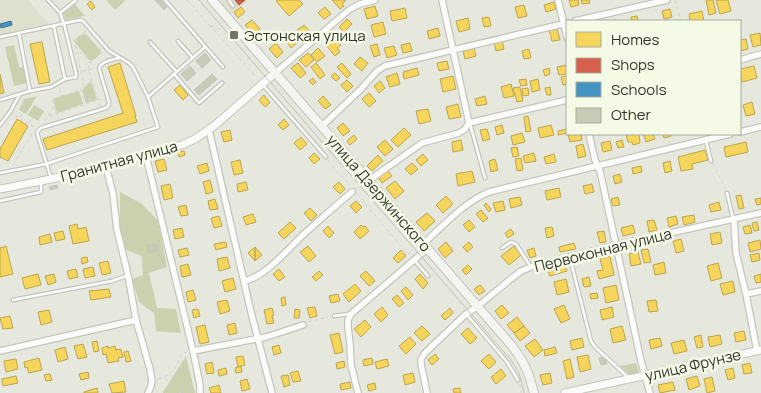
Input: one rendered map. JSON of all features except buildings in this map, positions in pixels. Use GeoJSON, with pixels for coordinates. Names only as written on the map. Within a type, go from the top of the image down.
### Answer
{"type":"FeatureCollection","features":[{"type":"Feature","properties":{"kind":"main road","name":"улица Дзержинского"},"geometry":{"type":"LineString","coordinates":[[217,1],[321,127],[522,359],[534,393]]}},
{"type":"Feature","properties":{"kind":"street"},"geometry":{"type":"LineString","coordinates":[[275,73],[350,9],[375,0]]}},
{"type":"Feature","properties":{"kind":"street"},"geometry":{"type":"LineString","coordinates":[[442,0],[469,123]]}},
{"type":"Feature","properties":{"kind":"street"},"geometry":{"type":"LineString","coordinates":[[321,127],[381,68],[390,64],[566,23],[558,0]]}},
{"type":"Feature","properties":{"kind":"street"},"geometry":{"type":"LineString","coordinates":[[579,20],[667,0]]}},
{"type":"Feature","properties":{"kind":"street"},"geometry":{"type":"LineString","coordinates":[[741,60],[761,54]]}},
{"type":"Feature","properties":{"kind":"street","name":"Гранитная улица"},"geometry":{"type":"LineString","coordinates":[[0,187],[51,179],[146,156],[182,145],[209,130],[275,73]]}},
{"type":"Feature","properties":{"kind":"street"},"geometry":{"type":"LineString","coordinates":[[368,180],[422,142],[460,133],[469,123],[566,100]]}},
{"type":"Feature","properties":{"kind":"street"},"geometry":{"type":"LineString","coordinates":[[741,132],[761,127]]}},
{"type":"Feature","properties":{"kind":"street"},"geometry":{"type":"LineString","coordinates":[[209,130],[272,393]]}},
{"type":"Feature","properties":{"kind":"street"},"geometry":{"type":"LineString","coordinates":[[589,135],[595,160],[600,171],[641,361],[650,393]]}},
{"type":"Feature","properties":{"kind":"street"},"geometry":{"type":"LineString","coordinates":[[358,393],[351,365],[348,320],[351,314],[414,259],[465,206],[481,195],[496,189],[725,135]]}},
{"type":"Feature","properties":{"kind":"street"},"geometry":{"type":"LineString","coordinates":[[146,156],[193,351],[200,393]]}},
{"type":"Feature","properties":{"kind":"street"},"geometry":{"type":"LineString","coordinates":[[106,166],[136,320],[150,369],[152,381],[148,393]]}},
{"type":"Feature","properties":{"kind":"street"},"geometry":{"type":"LineString","coordinates":[[245,281],[258,276],[283,256],[352,189]]}},
{"type":"Feature","properties":{"kind":"street","name":"Первоконная улица"},"geometry":{"type":"LineString","coordinates":[[427,393],[421,364],[423,355],[466,314],[521,272],[531,267],[616,245],[761,213]]}},
{"type":"Feature","properties":{"kind":"street"},"geometry":{"type":"LineString","coordinates":[[734,220],[736,253],[759,350]]}},
{"type":"Feature","properties":{"kind":"street"},"geometry":{"type":"LineString","coordinates":[[746,294],[761,290]]}},
{"type":"Feature","properties":{"kind":"street"},"geometry":{"type":"LineString","coordinates":[[0,351],[136,320]]}},
{"type":"Feature","properties":{"kind":"street"},"geometry":{"type":"LineString","coordinates":[[193,351],[259,339],[303,325]]}},
{"type":"Feature","properties":{"kind":"street","name":"улица Фрунзе"},"geometry":{"type":"LineString","coordinates":[[566,393],[759,350]]}},
{"type":"Feature","properties":{"kind":"lane"},"geometry":{"type":"LineString","coordinates":[[0,100],[51,87],[65,79],[76,77],[64,24],[60,14],[48,0]]}},
{"type":"Feature","properties":{"kind":"lane"},"geometry":{"type":"LineString","coordinates":[[60,14],[76,0]]}},
{"type":"Feature","properties":{"kind":"lane"},"geometry":{"type":"LineString","coordinates":[[165,0],[223,67]]}},
{"type":"Feature","properties":{"kind":"lane"},"geometry":{"type":"LineString","coordinates":[[229,0],[234,6]]}},
{"type":"Feature","properties":{"kind":"lane"},"geometry":{"type":"LineString","coordinates":[[0,37],[80,20],[83,21],[109,51],[133,67],[148,97],[158,127],[46,164],[0,173]]}},
{"type":"Feature","properties":{"kind":"lane"},"geometry":{"type":"LineString","coordinates":[[54,26],[65,79]]}},
{"type":"Feature","properties":{"kind":"lane"},"geometry":{"type":"LineString","coordinates":[[18,33],[30,91]]}},
{"type":"Feature","properties":{"kind":"lane"},"geometry":{"type":"LineString","coordinates":[[178,41],[193,58]]}},
{"type":"Feature","properties":{"kind":"lane"},"geometry":{"type":"LineString","coordinates":[[150,42],[199,103],[222,83]]}},
{"type":"Feature","properties":{"kind":"lane"},"geometry":{"type":"LineString","coordinates":[[148,97],[206,47]]}},
{"type":"Feature","properties":{"kind":"lane"},"geometry":{"type":"LineString","coordinates":[[51,179],[37,133],[40,129],[106,108],[108,105],[107,97],[99,68],[103,63],[120,58]]}},
{"type":"Feature","properties":{"kind":"lane"},"geometry":{"type":"LineString","coordinates":[[262,85],[326,157]]}},
{"type":"Feature","properties":{"kind":"lane"},"geometry":{"type":"LineString","coordinates":[[0,124],[10,112],[20,94]]}},
{"type":"Feature","properties":{"kind":"lane"},"geometry":{"type":"LineString","coordinates":[[469,123],[485,178]]}},
{"type":"Feature","properties":{"kind":"lane"},"geometry":{"type":"LineString","coordinates":[[706,139],[711,161]]}},
{"type":"Feature","properties":{"kind":"lane"},"geometry":{"type":"LineString","coordinates":[[0,201],[41,192],[40,181]]}},
{"type":"Feature","properties":{"kind":"lane"},"geometry":{"type":"LineString","coordinates":[[727,193],[734,220]]}},
{"type":"Feature","properties":{"kind":"lane"},"geometry":{"type":"LineString","coordinates":[[502,248],[511,242],[516,244],[531,267]]}},
{"type":"Feature","properties":{"kind":"lane"},"geometry":{"type":"LineString","coordinates":[[569,257],[591,341],[595,347],[631,379]]}},
{"type":"Feature","properties":{"kind":"lane"},"geometry":{"type":"LineString","coordinates":[[414,259],[428,276]]}},
{"type":"Feature","properties":{"kind":"lane"},"geometry":{"type":"LineString","coordinates":[[13,300],[112,281],[128,275]]}},
{"type":"Feature","properties":{"kind":"lane"},"geometry":{"type":"LineString","coordinates":[[334,316],[351,314]]}},
{"type":"Feature","properties":{"kind":"lane"},"geometry":{"type":"LineString","coordinates":[[466,314],[507,362],[518,380]]}},
{"type":"Feature","properties":{"kind":"path"},"geometry":{"type":"LineString","coordinates":[[187,0],[262,85]]}},
{"type":"Feature","properties":{"kind":"path"},"geometry":{"type":"LineString","coordinates":[[675,0],[681,20]]}},
{"type":"Feature","properties":{"kind":"path"},"geometry":{"type":"LineString","coordinates":[[210,26],[220,28]]}},
{"type":"Feature","properties":{"kind":"path"},"geometry":{"type":"LineString","coordinates":[[84,87],[74,40],[85,30]]}},
{"type":"Feature","properties":{"kind":"path"},"geometry":{"type":"LineString","coordinates":[[75,44],[90,63]]}},
{"type":"Feature","properties":{"kind":"path"},"geometry":{"type":"LineString","coordinates":[[97,45],[103,52],[90,63],[89,70],[101,109]]}},
{"type":"Feature","properties":{"kind":"path"},"geometry":{"type":"LineString","coordinates":[[76,73],[99,68]]}},
{"type":"Feature","properties":{"kind":"path"},"geometry":{"type":"LineString","coordinates":[[60,123],[52,99],[81,90],[92,80]]}},
{"type":"Feature","properties":{"kind":"path"},"geometry":{"type":"LineString","coordinates":[[58,83],[62,96]]}},
{"type":"Feature","properties":{"kind":"path"},"geometry":{"type":"LineString","coordinates":[[81,90],[86,104]]}},
{"type":"Feature","properties":{"kind":"path"},"geometry":{"type":"LineString","coordinates":[[48,116],[107,97]]}},
{"type":"Feature","properties":{"kind":"path"},"geometry":{"type":"LineString","coordinates":[[10,112],[40,129],[54,106]]}},
{"type":"Feature","properties":{"kind":"path"},"geometry":{"type":"LineString","coordinates":[[19,118],[22,112]]}},
{"type":"Feature","properties":{"kind":"path"},"geometry":{"type":"LineString","coordinates":[[29,123],[32,118]]}},
{"type":"Feature","properties":{"kind":"path"},"geometry":{"type":"LineString","coordinates":[[10,171],[35,127]]}},
{"type":"Feature","properties":{"kind":"path"},"geometry":{"type":"LineString","coordinates":[[326,157],[335,170],[414,259]]}},
{"type":"Feature","properties":{"kind":"path"},"geometry":{"type":"LineString","coordinates":[[711,161],[727,193]]}},
{"type":"Feature","properties":{"kind":"path"},"geometry":{"type":"LineString","coordinates":[[303,325],[334,316]]}},
{"type":"Feature","properties":{"kind":"path"},"geometry":{"type":"LineString","coordinates":[[157,380],[171,374],[182,353],[193,351]]}},
{"type":"Feature","properties":{"kind":"path"},"geometry":{"type":"LineString","coordinates":[[164,378],[181,393]]}},
{"type":"Feature","properties":{"kind":"path"},"geometry":{"type":"LineString","coordinates":[[518,380],[522,393]]}},
{"type":"Feature","properties":{"kind":"shaded area"},"geometry":{"type":"Polygon","coordinates":[[[0,0],[28,0],[49,25],[0,35],[0,0]]]}},
{"type":"Feature","properties":{"kind":"shaded area"},"geometry":{"type":"Polygon","coordinates":[[[219,0],[248,0],[231,14],[219,0]]]}},
{"type":"Feature","properties":{"kind":"green space"},"geometry":{"type":"Polygon","coordinates":[[[106,0],[124,0],[125,1],[115,10],[106,0]]]}},
{"type":"Feature","properties":{"kind":"green space"},"geometry":{"type":"Polygon","coordinates":[[[75,4],[85,16],[65,20],[64,13],[75,4]]]}},
{"type":"Feature","properties":{"kind":"green space"},"geometry":{"type":"Polygon","coordinates":[[[84,33],[101,51],[92,61],[89,60],[75,42],[84,33]]]}},
{"type":"Feature","properties":{"kind":"green space"},"geometry":{"type":"Polygon","coordinates":[[[14,45],[19,67],[24,67],[27,83],[14,86],[5,47],[14,45]]]}},
{"type":"Feature","properties":{"kind":"green space"},"geometry":{"type":"Polygon","coordinates":[[[91,81],[97,100],[86,103],[82,90],[91,81]]]}},
{"type":"Feature","properties":{"kind":"green space"},"geometry":{"type":"Polygon","coordinates":[[[79,91],[83,104],[57,113],[53,99],[79,91]]]}},
{"type":"Feature","properties":{"kind":"green space"},"geometry":{"type":"Polygon","coordinates":[[[37,96],[26,114],[19,110],[24,99],[37,96]]]}},
{"type":"Feature","properties":{"kind":"green space"},"geometry":{"type":"Polygon","coordinates":[[[34,105],[44,111],[38,121],[28,115],[34,105]]]}},
{"type":"Feature","properties":{"kind":"green space"},"geometry":{"type":"Polygon","coordinates":[[[120,192],[142,204],[158,221],[167,267],[149,273],[157,308],[176,309],[181,333],[156,331],[154,313],[139,302],[132,279],[143,275],[142,256],[126,250],[120,226],[120,192]]]}},
{"type":"Feature","properties":{"kind":"green space"},"geometry":{"type":"Polygon","coordinates":[[[186,356],[195,393],[163,393],[163,392],[186,356]]]}},
{"type":"Feature","properties":{"kind":"green space"},"geometry":{"type":"Polygon","coordinates":[[[636,363],[639,372],[631,376],[620,366],[636,363]]]}},
{"type":"Feature","properties":{"kind":"tram line"},"geometry":{"type":"LineString","coordinates":[[199,0],[511,360],[519,373],[524,393]]}},
{"type":"Feature","properties":{"kind":"place","name":"Эстонская улица"},"geometry":{"type":"Point","coordinates":[234,35]}}]}
